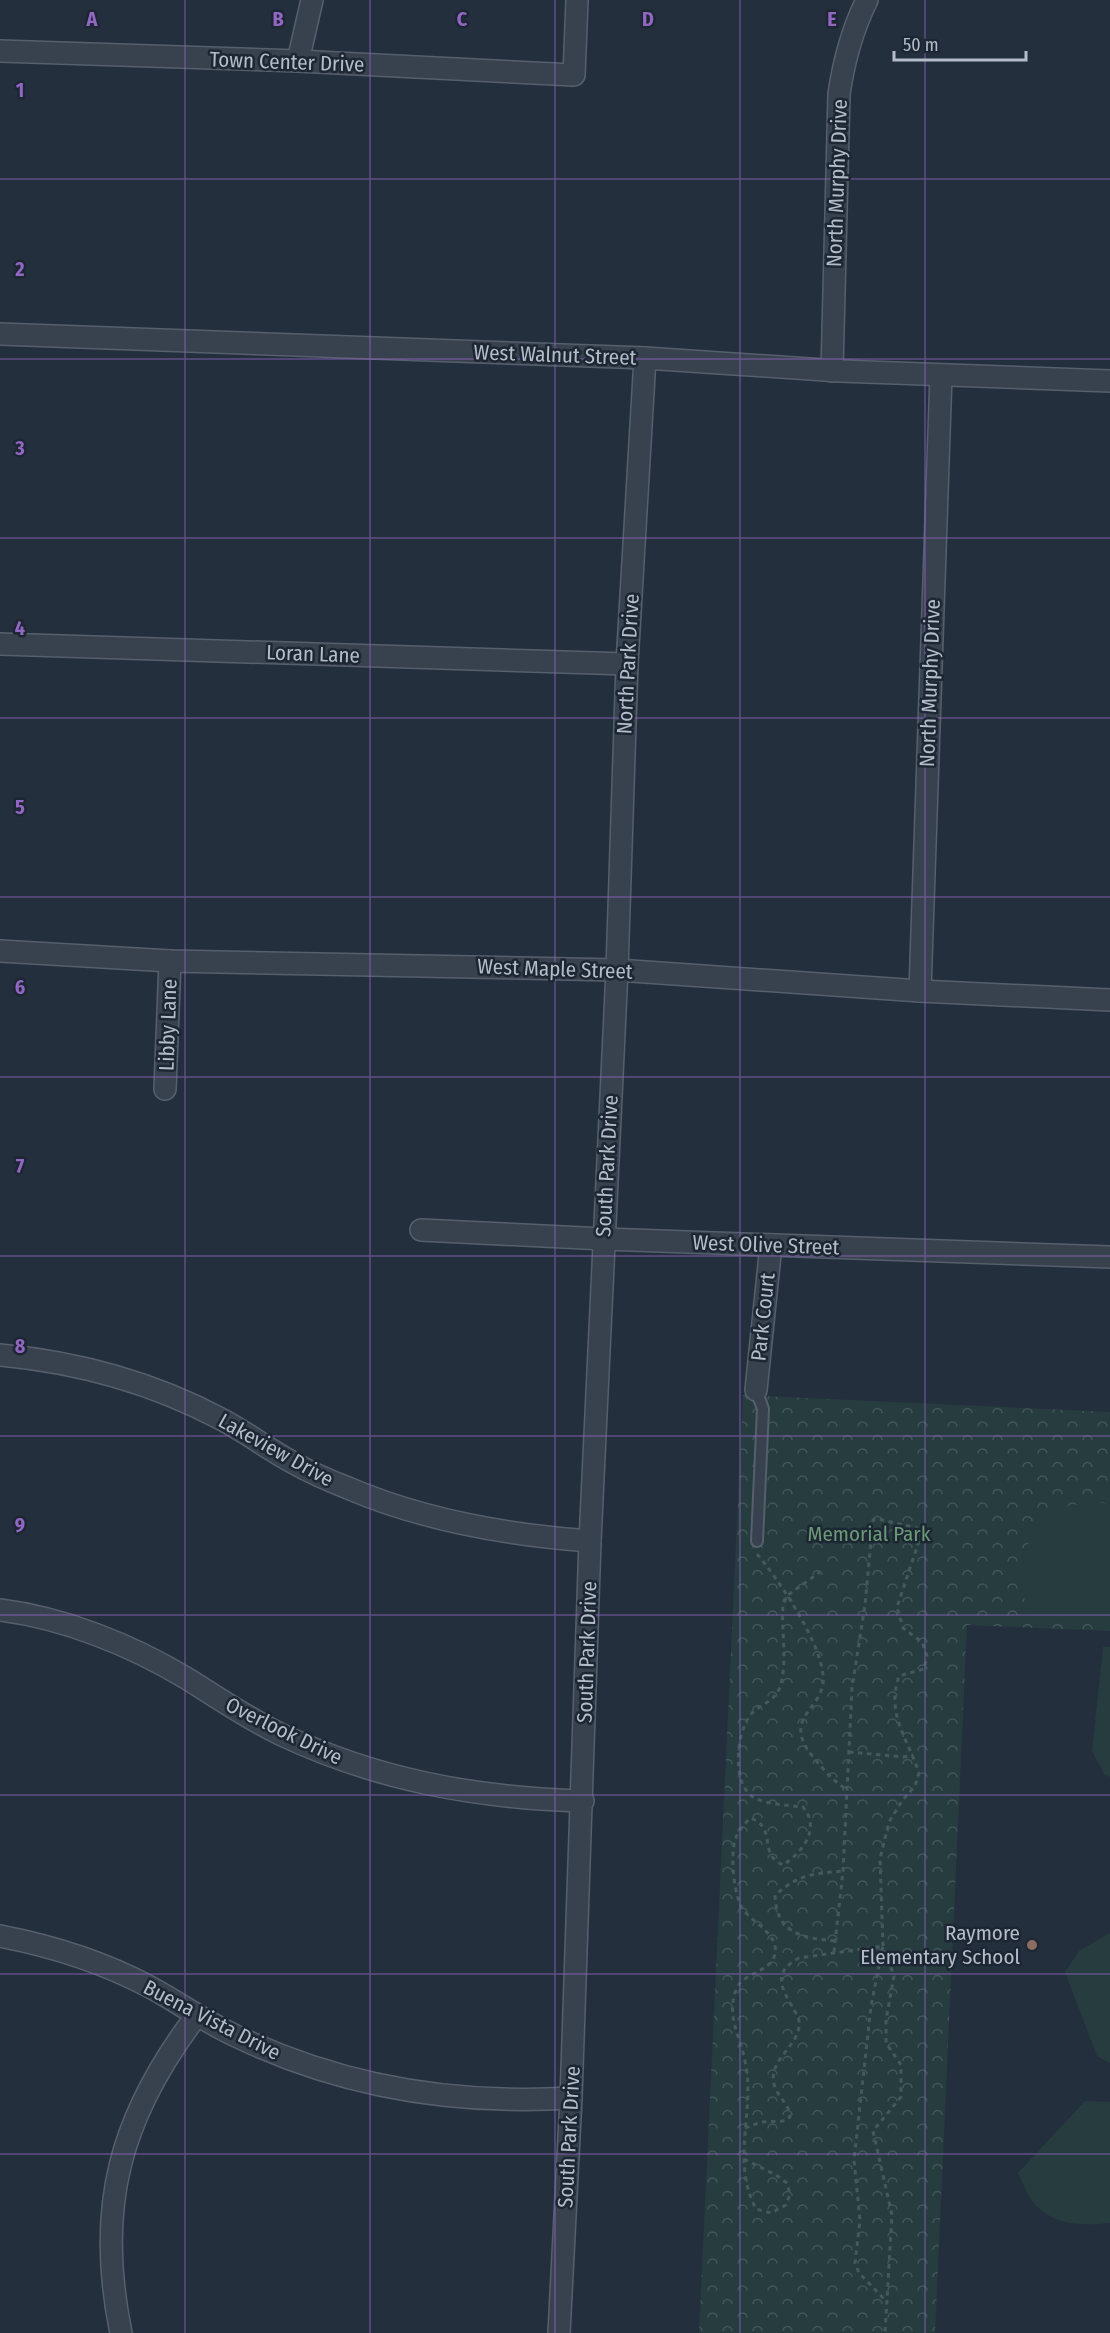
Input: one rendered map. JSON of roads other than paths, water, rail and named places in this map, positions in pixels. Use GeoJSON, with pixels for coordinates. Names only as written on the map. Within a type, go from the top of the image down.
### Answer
{"type":"FeatureCollection","features":[{"type":"Feature","properties":{"kind":"street"},"geometry":{"type":"LineString","coordinates":[[298,62],[312,0]]}},
{"type":"Feature","properties":{"kind":"street","name":"Town Center Drive"},"geometry":{"type":"LineString","coordinates":[[0,51],[574,75],[577,0]]}},
{"type":"Feature","properties":{"kind":"street","name":"North Murphy Drive"},"geometry":{"type":"LineString","coordinates":[[832,371],[839,94],[843,63],[852,33],[867,0]]}},
{"type":"Feature","properties":{"kind":"street","name":"West Walnut Street"},"geometry":{"type":"LineString","coordinates":[[0,334],[645,358],[832,371],[1110,381]]}},
{"type":"Feature","properties":{"kind":"street","name":"North Park Drive"},"geometry":{"type":"LineString","coordinates":[[617,970],[627,664],[645,358]]}},
{"type":"Feature","properties":{"kind":"street","name":"North Murphy Drive"},"geometry":{"type":"LineString","coordinates":[[920,991],[941,375]]}},
{"type":"Feature","properties":{"kind":"street","name":"Loran Lane"},"geometry":{"type":"LineString","coordinates":[[0,644],[627,664]]}},
{"type":"Feature","properties":{"kind":"street","name":"West Maple Street"},"geometry":{"type":"LineString","coordinates":[[0,951],[170,961],[617,970],[920,991],[1110,1000]]}},
{"type":"Feature","properties":{"kind":"street","name":"Libby Lane"},"geometry":{"type":"LineString","coordinates":[[165,1089],[170,961]]}},
{"type":"Feature","properties":{"kind":"street","name":"South Park Drive"},"geometry":{"type":"LineString","coordinates":[[559,2333],[583,1801],[590,1541],[617,970]]}},
{"type":"Feature","properties":{"kind":"street","name":"West Olive Street"},"geometry":{"type":"LineString","coordinates":[[421,1230],[604,1239],[1110,1257]]}},
{"type":"Feature","properties":{"kind":"street","name":"Park Court"},"geometry":{"type":"LineString","coordinates":[[756,1390],[771,1245]]}},
{"type":"Feature","properties":{"kind":"street","name":"Lakeview Drive"},"geometry":{"type":"LineString","coordinates":[[0,1355],[74,1366],[123,1379],[172,1396],[237,1428],[293,1463],[393,1505],[487,1530],[590,1541]]}},
{"type":"Feature","properties":{"kind":"street","name":"Overlook Drive"},"geometry":{"type":"LineString","coordinates":[[0,1610],[55,1622],[144,1655],[279,1733],[366,1768],[469,1793],[528,1800],[583,1801]]}},
{"type":"Feature","properties":{"kind":"street","name":"Buena Vista Drive"},"geometry":{"type":"LineString","coordinates":[[0,1936],[69,1953],[110,1968],[150,1987],[236,2036],[286,2058],[339,2076],[393,2089],[436,2096],[491,2100],[571,2098]]}},
{"type":"Feature","properties":{"kind":"street"},"geometry":{"type":"LineString","coordinates":[[121,2333],[115,2301],[111,2247],[115,2192],[122,2155],[136,2115],[152,2081],[171,2049],[197,2015]]}},
{"type":"Feature","properties":{"kind":"lane"},"geometry":{"type":"LineString","coordinates":[[756,1390],[763,1409],[757,1541]]}},
{"type":"Feature","properties":{"kind":"place","name":"Raymore Elementary School"},"geometry":{"type":"Point","coordinates":[1032,1945]}},
{"type":"Feature","properties":{"kind":"park label","name":"Memorial Park"},"geometry":{"type":"Point","coordinates":[869,1534]}}]}
